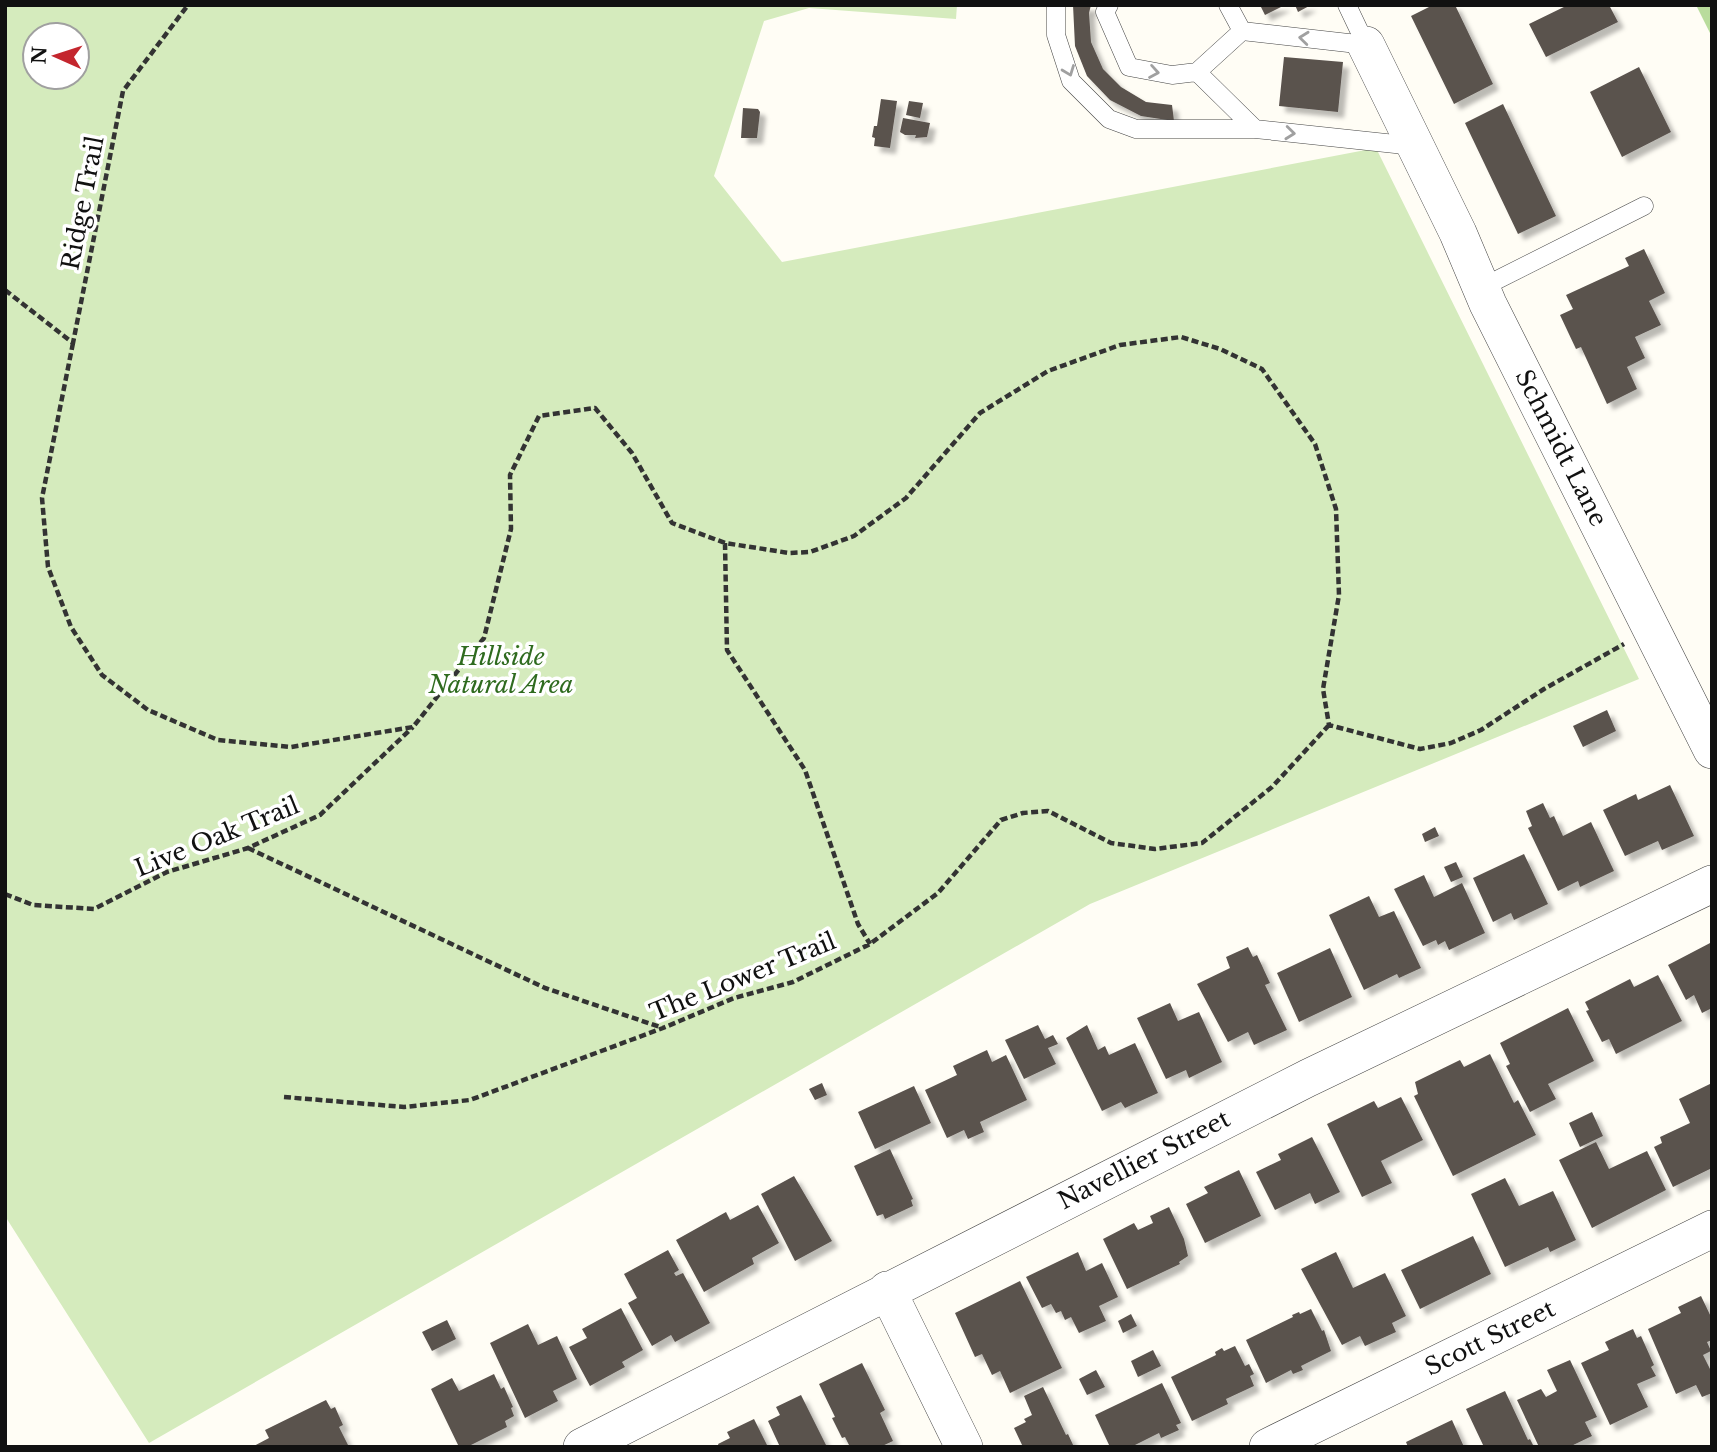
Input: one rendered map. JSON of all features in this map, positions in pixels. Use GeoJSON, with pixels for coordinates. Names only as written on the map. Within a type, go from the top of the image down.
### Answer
{"type":"FeatureCollection","features":[{"type":"Feature","properties":{"kind":"street","name":"Schmidt Lane"},"geometry":{"type":"LineString","coordinates":[[1366,45],[1458,233],[1481,288],[1712,750]]}},
{"type":"Feature","properties":{"kind":"street","name":"Navellier Street"},"geometry":{"type":"LineString","coordinates":[[582,1447],[1308,1077],[1712,884]]}},
{"type":"Feature","properties":{"kind":"street","name":"Scott Street"},"geometry":{"type":"LineString","coordinates":[[1268,1447],[1712,1229]]}},
{"type":"Feature","properties":{"kind":"street"},"geometry":{"type":"LineString","coordinates":[[887,1290],[964,1447]]}},
{"type":"Feature","properties":{"kind":"lane"},"geometry":{"type":"LineString","coordinates":[[1056,5],[1056,35],[1071,80],[1109,119],[1136,129],[1255,130],[1414,146]]}},
{"type":"Feature","properties":{"kind":"lane"},"geometry":{"type":"LineString","coordinates":[[1109,5],[1105,12],[1129,67],[1172,75],[1197,72],[1242,31],[1366,45]]}},
{"type":"Feature","properties":{"kind":"lane"},"geometry":{"type":"LineString","coordinates":[[1228,5],[1242,31]]}},
{"type":"Feature","properties":{"kind":"lane"},"geometry":{"type":"LineString","coordinates":[[1347,5],[1366,45]]}},
{"type":"Feature","properties":{"kind":"lane"},"geometry":{"type":"LineString","coordinates":[[1197,72],[1255,130]]}},
{"type":"Feature","properties":{"kind":"lane"},"geometry":{"type":"LineString","coordinates":[[1481,288],[1644,206]]}},
{"type":"Feature","properties":{"kind":"path","name":"Ridge Trail"},"geometry":{"type":"LineString","coordinates":[[188,5],[123,91],[42,498],[48,567],[71,627],[102,675],[148,710],[218,740],[291,747],[413,727]]}},
{"type":"Feature","properties":{"kind":"path"},"geometry":{"type":"LineString","coordinates":[[5,289],[73,343]]}},
{"type":"Feature","properties":{"kind":"path"},"geometry":{"type":"LineString","coordinates":[[870,944],[858,923],[805,770],[727,650],[725,543],[789,553],[810,552],[854,536],[906,498],[980,413],[1048,371],[1120,345],[1181,337],[1220,349],[1262,369],[1315,444],[1336,509],[1339,595],[1323,689],[1329,725],[1420,749],[1451,743],[1481,730],[1544,689],[1651,629]]}},
{"type":"Feature","properties":{"kind":"path","name":"Live Oak Trail"},"geometry":{"type":"LineString","coordinates":[[5,894],[33,905],[94,909],[167,872],[248,848],[320,815],[413,727],[484,638],[511,529],[510,475],[539,416],[595,408],[632,453],[672,523],[725,543]]}},
{"type":"Feature","properties":{"kind":"path","name":"The Lower Trail"},"geometry":{"type":"LineString","coordinates":[[284,1097],[404,1107],[470,1100],[663,1028],[734,998],[793,982],[870,944],[938,893],[1001,820],[1023,813],[1048,811],[1111,843],[1155,849],[1202,843],[1272,787],[1329,725]]}},
{"type":"Feature","properties":{"kind":"path"},"geometry":{"type":"LineString","coordinates":[[248,848],[545,988],[663,1028]]}},
{"type":"Feature","properties":{"kind":"green space","name":"Hillside Natural Area"},"geometry":{"type":"Polygon","coordinates":[[[5,5],[957,5],[956,19],[809,8],[764,21],[714,176],[782,262],[1376,148],[1639,679],[1090,904],[149,1443],[5,1216],[5,5]]]}},
{"type":"Feature","properties":{"kind":"green space"},"geometry":{"type":"Polygon","coordinates":[[[1696,5],[1712,5],[1712,37],[1696,5]]]}},
{"type":"Feature","properties":{"kind":"building"},"geometry":{"type":"Polygon","coordinates":[[[1073,5],[1091,5],[1091,42],[1103,69],[1121,87],[1146,102],[1172,105],[1174,121],[1141,116],[1110,100],[1087,76],[1075,46],[1073,5]]]}},
{"type":"Feature","properties":{"kind":"building"},"geometry":{"type":"Polygon","coordinates":[[[1260,5],[1285,5],[1265,15],[1260,5]]]}},
{"type":"Feature","properties":{"kind":"building"},"geometry":{"type":"Polygon","coordinates":[[[1295,5],[1311,5],[1298,12],[1295,5]]]}},
{"type":"Feature","properties":{"kind":"building"},"geometry":{"type":"Polygon","coordinates":[[[1433,5],[1455,5],[1493,84],[1454,104],[1411,16],[1433,5]]]}},
{"type":"Feature","properties":{"kind":"building"},"geometry":{"type":"Polygon","coordinates":[[[1568,5],[1609,5],[1618,22],[1546,57],[1529,24],[1568,5]]]}},
{"type":"Feature","properties":{"kind":"building"},"geometry":{"type":"Polygon","coordinates":[[[1284,57],[1343,62],[1338,112],[1279,106],[1284,57]]]}},
{"type":"Feature","properties":{"kind":"building"},"geometry":{"type":"Polygon","coordinates":[[[1639,67],[1671,132],[1622,157],[1590,92],[1639,67]]]}},
{"type":"Feature","properties":{"kind":"building"},"geometry":{"type":"Polygon","coordinates":[[[881,99],[897,101],[890,148],[874,146],[875,138],[872,137],[874,126],[877,126],[881,99]]]}},
{"type":"Feature","properties":{"kind":"building"},"geometry":{"type":"Polygon","coordinates":[[[909,101],[923,103],[920,118],[906,115],[909,101]]]}},
{"type":"Feature","properties":{"kind":"building"},"geometry":{"type":"Polygon","coordinates":[[[1503,104],[1556,216],[1518,234],[1465,123],[1503,104]]]}},
{"type":"Feature","properties":{"kind":"building"},"geometry":{"type":"Polygon","coordinates":[[[743,108],[758,109],[760,112],[757,138],[741,138],[743,108]]]}},
{"type":"Feature","properties":{"kind":"building"},"geometry":{"type":"Polygon","coordinates":[[[903,118],[930,123],[927,137],[915,138],[916,135],[900,132],[903,118]]]}},
{"type":"Feature","properties":{"kind":"building"},"geometry":{"type":"Polygon","coordinates":[[[1644,249],[1665,293],[1649,301],[1661,325],[1635,337],[1645,358],[1627,367],[1637,389],[1607,404],[1581,347],[1576,349],[1560,315],[1573,309],[1566,295],[1629,266],[1625,258],[1644,249]]]}},
{"type":"Feature","properties":{"kind":"building"},"geometry":{"type":"Polygon","coordinates":[[[1607,710],[1616,731],[1583,747],[1573,726],[1607,710]]]}},
{"type":"Feature","properties":{"kind":"building"},"geometry":{"type":"Polygon","coordinates":[[[1670,785],[1694,836],[1662,850],[1658,841],[1625,856],[1603,810],[1636,794],[1638,800],[1670,785]]]}},
{"type":"Feature","properties":{"kind":"building"},"geometry":{"type":"Polygon","coordinates":[[[1543,803],[1550,818],[1554,816],[1563,836],[1591,822],[1614,871],[1580,887],[1578,881],[1558,891],[1528,828],[1532,826],[1526,811],[1543,803]]]}},
{"type":"Feature","properties":{"kind":"building"},"geometry":{"type":"Polygon","coordinates":[[[1435,827],[1439,836],[1425,842],[1422,834],[1435,827]]]}},
{"type":"Feature","properties":{"kind":"building"},"geometry":{"type":"Polygon","coordinates":[[[1524,854],[1548,904],[1514,920],[1511,913],[1493,922],[1473,878],[1524,854]]]}},
{"type":"Feature","properties":{"kind":"building"},"geometry":{"type":"Polygon","coordinates":[[[1456,862],[1463,877],[1451,882],[1444,867],[1456,862]]]}},
{"type":"Feature","properties":{"kind":"building"},"geometry":{"type":"Polygon","coordinates":[[[1424,875],[1434,897],[1462,883],[1485,933],[1449,950],[1445,941],[1438,945],[1436,940],[1423,946],[1394,889],[1424,875]]]}},
{"type":"Feature","properties":{"kind":"building"},"geometry":{"type":"Polygon","coordinates":[[[1369,896],[1379,917],[1394,911],[1421,968],[1399,978],[1397,974],[1364,990],[1329,915],[1369,896]]]}},
{"type":"Feature","properties":{"kind":"building"},"geometry":{"type":"Polygon","coordinates":[[[1712,942],[1712,1008],[1702,1013],[1694,995],[1686,1000],[1668,965],[1712,942]]]}},
{"type":"Feature","properties":{"kind":"building"},"geometry":{"type":"Polygon","coordinates":[[[1248,947],[1253,957],[1257,955],[1270,983],[1265,985],[1287,1030],[1254,1045],[1248,1032],[1228,1042],[1197,984],[1230,968],[1226,957],[1248,947]]]}},
{"type":"Feature","properties":{"kind":"building"},"geometry":{"type":"Polygon","coordinates":[[[1330,948],[1352,997],[1299,1022],[1277,973],[1330,948]]]}},
{"type":"Feature","properties":{"kind":"building"},"geometry":{"type":"Polygon","coordinates":[[[1658,975],[1682,1021],[1616,1054],[1609,1039],[1602,1042],[1586,1011],[1589,1010],[1585,1002],[1630,979],[1634,987],[1658,975]]]}},
{"type":"Feature","properties":{"kind":"building"},"geometry":{"type":"Polygon","coordinates":[[[1170,1003],[1178,1021],[1199,1012],[1222,1062],[1189,1078],[1186,1070],[1166,1079],[1137,1018],[1170,1003]]]}},
{"type":"Feature","properties":{"kind":"building"},"geometry":{"type":"Polygon","coordinates":[[[1568,1008],[1594,1061],[1548,1084],[1556,1099],[1530,1112],[1506,1066],[1510,1064],[1500,1043],[1568,1008]]]}},
{"type":"Feature","properties":{"kind":"building"},"geometry":{"type":"Polygon","coordinates":[[[1038,1025],[1045,1039],[1053,1035],[1058,1044],[1048,1048],[1056,1064],[1024,1079],[1005,1040],[1038,1025]]]}},
{"type":"Feature","properties":{"kind":"building"},"geometry":{"type":"Polygon","coordinates":[[[1087,1025],[1098,1050],[1105,1046],[1109,1055],[1135,1043],[1158,1093],[1125,1108],[1121,1102],[1102,1111],[1066,1038],[1087,1025]]]}},
{"type":"Feature","properties":{"kind":"building"},"geometry":{"type":"Polygon","coordinates":[[[987,1050],[992,1062],[1006,1055],[1027,1100],[980,1122],[984,1132],[968,1139],[964,1130],[947,1138],[925,1090],[957,1075],[953,1066],[987,1050]]]}},
{"type":"Feature","properties":{"kind":"building"},"geometry":{"type":"Polygon","coordinates":[[[1490,1054],[1514,1103],[1518,1100],[1536,1135],[1453,1176],[1414,1096],[1418,1094],[1415,1082],[1460,1060],[1464,1067],[1490,1054]]]}},
{"type":"Feature","properties":{"kind":"building"},"geometry":{"type":"Polygon","coordinates":[[[822,1083],[827,1095],[815,1100],[809,1089],[822,1083]]]}},
{"type":"Feature","properties":{"kind":"building"},"geometry":{"type":"Polygon","coordinates":[[[1712,1083],[1712,1168],[1673,1187],[1654,1147],[1662,1143],[1660,1137],[1690,1123],[1679,1099],[1712,1083]]]}},
{"type":"Feature","properties":{"kind":"building"},"geometry":{"type":"Polygon","coordinates":[[[914,1086],[931,1123],[875,1149],[858,1112],[914,1086]]]}},
{"type":"Feature","properties":{"kind":"building"},"geometry":{"type":"Polygon","coordinates":[[[1401,1097],[1423,1140],[1381,1161],[1392,1183],[1362,1197],[1327,1124],[1374,1101],[1378,1108],[1401,1097]]]}},
{"type":"Feature","properties":{"kind":"building"},"geometry":{"type":"Polygon","coordinates":[[[1592,1112],[1603,1136],[1580,1147],[1569,1123],[1592,1112]]]}},
{"type":"Feature","properties":{"kind":"building"},"geometry":{"type":"Polygon","coordinates":[[[1312,1137],[1340,1192],[1315,1204],[1310,1193],[1275,1210],[1256,1172],[1281,1160],[1278,1154],[1312,1137]]]}},
{"type":"Feature","properties":{"kind":"building"},"geometry":{"type":"Polygon","coordinates":[[[1596,1142],[1609,1169],[1647,1151],[1666,1190],[1592,1228],[1559,1160],[1596,1142]]]}},
{"type":"Feature","properties":{"kind":"building"},"geometry":{"type":"Polygon","coordinates":[[[890,1149],[913,1199],[913,1206],[885,1219],[883,1214],[877,1216],[854,1166],[890,1149]]]}},
{"type":"Feature","properties":{"kind":"building"},"geometry":{"type":"Polygon","coordinates":[[[1239,1170],[1261,1216],[1205,1243],[1186,1204],[1208,1193],[1204,1187],[1239,1170]]]}},
{"type":"Feature","properties":{"kind":"building"},"geometry":{"type":"Polygon","coordinates":[[[794,1176],[832,1241],[795,1261],[761,1194],[794,1176]]]}},
{"type":"Feature","properties":{"kind":"building"},"geometry":{"type":"Polygon","coordinates":[[[1505,1178],[1519,1206],[1553,1191],[1576,1240],[1550,1252],[1548,1247],[1505,1267],[1471,1194],[1505,1178]]]}},
{"type":"Feature","properties":{"kind":"building"},"geometry":{"type":"Polygon","coordinates":[[[758,1205],[779,1243],[752,1258],[754,1264],[704,1292],[676,1240],[726,1212],[730,1220],[758,1205]]]}},
{"type":"Feature","properties":{"kind":"building"},"geometry":{"type":"Polygon","coordinates":[[[1169,1207],[1184,1239],[1188,1256],[1179,1262],[1180,1264],[1127,1289],[1103,1239],[1134,1223],[1138,1230],[1153,1223],[1150,1216],[1169,1207]]]}},
{"type":"Feature","properties":{"kind":"building"},"geometry":{"type":"Polygon","coordinates":[[[1473,1236],[1491,1274],[1420,1309],[1401,1270],[1473,1236]]]}},
{"type":"Feature","properties":{"kind":"building"},"geometry":{"type":"Polygon","coordinates":[[[668,1250],[679,1270],[674,1273],[676,1276],[683,1273],[710,1323],[675,1342],[671,1335],[652,1346],[628,1303],[637,1298],[624,1274],[668,1250]]]}},
{"type":"Feature","properties":{"kind":"building"},"geometry":{"type":"Polygon","coordinates":[[[1078,1252],[1086,1271],[1102,1263],[1118,1297],[1099,1306],[1106,1321],[1079,1333],[1071,1317],[1065,1320],[1061,1311],[1056,1313],[1051,1304],[1042,1308],[1026,1277],[1078,1252]]]}},
{"type":"Feature","properties":{"kind":"building"},"geometry":{"type":"Polygon","coordinates":[[[1336,1252],[1353,1288],[1385,1273],[1406,1316],[1392,1323],[1396,1332],[1365,1346],[1360,1336],[1342,1345],[1301,1269],[1336,1252]]]}},
{"type":"Feature","properties":{"kind":"building"},"geometry":{"type":"Polygon","coordinates":[[[1020,1281],[1062,1368],[1010,1393],[1000,1371],[992,1375],[982,1354],[975,1357],[955,1313],[1020,1281]]]}},
{"type":"Feature","properties":{"kind":"building"},"geometry":{"type":"Polygon","coordinates":[[[1701,1296],[1712,1319],[1712,1340],[1707,1342],[1711,1351],[1703,1355],[1712,1373],[1712,1393],[1702,1397],[1696,1385],[1676,1394],[1648,1329],[1681,1313],[1678,1307],[1701,1296]]]}},
{"type":"Feature","properties":{"kind":"building"},"geometry":{"type":"Polygon","coordinates":[[[621,1308],[643,1350],[622,1362],[625,1367],[590,1386],[569,1347],[587,1338],[582,1329],[621,1308]]]}},
{"type":"Feature","properties":{"kind":"building"},"geometry":{"type":"Polygon","coordinates":[[[1311,1309],[1322,1331],[1324,1330],[1331,1351],[1301,1366],[1303,1370],[1293,1374],[1291,1370],[1266,1383],[1246,1340],[1293,1317],[1292,1315],[1311,1309]]]}},
{"type":"Feature","properties":{"kind":"building"},"geometry":{"type":"Polygon","coordinates":[[[1131,1314],[1137,1326],[1123,1333],[1118,1321],[1131,1314]]]}},
{"type":"Feature","properties":{"kind":"building"},"geometry":{"type":"Polygon","coordinates":[[[447,1320],[456,1339],[432,1351],[422,1332],[447,1320]]]}},
{"type":"Feature","properties":{"kind":"building"},"geometry":{"type":"Polygon","coordinates":[[[528,1324],[538,1345],[557,1336],[577,1379],[553,1391],[558,1401],[525,1418],[490,1343],[528,1324]]]}},
{"type":"Feature","properties":{"kind":"building"},"geometry":{"type":"Polygon","coordinates":[[[1633,1329],[1637,1338],[1641,1336],[1656,1376],[1637,1384],[1648,1407],[1610,1425],[1581,1363],[1609,1350],[1605,1342],[1633,1329]]]}},
{"type":"Feature","properties":{"kind":"building"},"geometry":{"type":"Polygon","coordinates":[[[1235,1346],[1245,1366],[1249,1364],[1254,1374],[1250,1376],[1254,1386],[1226,1399],[1228,1404],[1192,1421],[1171,1377],[1216,1355],[1215,1352],[1222,1348],[1224,1351],[1235,1346]]]}},
{"type":"Feature","properties":{"kind":"building"},"geometry":{"type":"Polygon","coordinates":[[[1153,1350],[1161,1366],[1138,1377],[1131,1361],[1153,1350]]]}},
{"type":"Feature","properties":{"kind":"building"},"geometry":{"type":"Polygon","coordinates":[[[1570,1360],[1597,1417],[1585,1422],[1592,1436],[1569,1447],[1539,1447],[1517,1400],[1541,1389],[1546,1397],[1557,1391],[1547,1370],[1570,1360]]]}},
{"type":"Feature","properties":{"kind":"building"},"geometry":{"type":"Polygon","coordinates":[[[862,1363],[885,1410],[880,1413],[893,1441],[880,1447],[850,1447],[832,1418],[835,1417],[819,1384],[862,1363]]]}},
{"type":"Feature","properties":{"kind":"building"},"geometry":{"type":"Polygon","coordinates":[[[1096,1370],[1105,1387],[1087,1395],[1079,1379],[1096,1370]]]}},
{"type":"Feature","properties":{"kind":"building"},"geometry":{"type":"Polygon","coordinates":[[[494,1374],[501,1389],[504,1387],[514,1416],[505,1421],[507,1427],[467,1447],[459,1447],[431,1389],[452,1378],[459,1391],[494,1374]]]}},
{"type":"Feature","properties":{"kind":"building"},"geometry":{"type":"Polygon","coordinates":[[[1162,1383],[1181,1423],[1176,1425],[1179,1430],[1161,1438],[1159,1433],[1131,1447],[1110,1447],[1095,1415],[1162,1383]]]}},
{"type":"Feature","properties":{"kind":"building"},"geometry":{"type":"Polygon","coordinates":[[[1043,1387],[1074,1447],[1023,1447],[1014,1428],[1026,1422],[1024,1419],[1032,1415],[1024,1396],[1043,1387]]]}},
{"type":"Feature","properties":{"kind":"building"},"geometry":{"type":"Polygon","coordinates":[[[1505,1391],[1528,1440],[1530,1439],[1534,1447],[1484,1447],[1466,1409],[1505,1391]]]}},
{"type":"Feature","properties":{"kind":"building"},"geometry":{"type":"Polygon","coordinates":[[[801,1395],[827,1447],[780,1447],[768,1421],[780,1415],[776,1407],[801,1395]]]}},
{"type":"Feature","properties":{"kind":"building"},"geometry":{"type":"Polygon","coordinates":[[[326,1400],[331,1409],[335,1407],[343,1425],[339,1427],[349,1447],[252,1447],[269,1438],[265,1430],[326,1400]]]}},
{"type":"Feature","properties":{"kind":"building"},"geometry":{"type":"Polygon","coordinates":[[[754,1419],[768,1447],[719,1447],[718,1444],[730,1438],[727,1432],[754,1419]]]}},
{"type":"Feature","properties":{"kind":"building"},"geometry":{"type":"Polygon","coordinates":[[[1452,1420],[1464,1447],[1408,1447],[1406,1442],[1452,1420]]]}}]}
